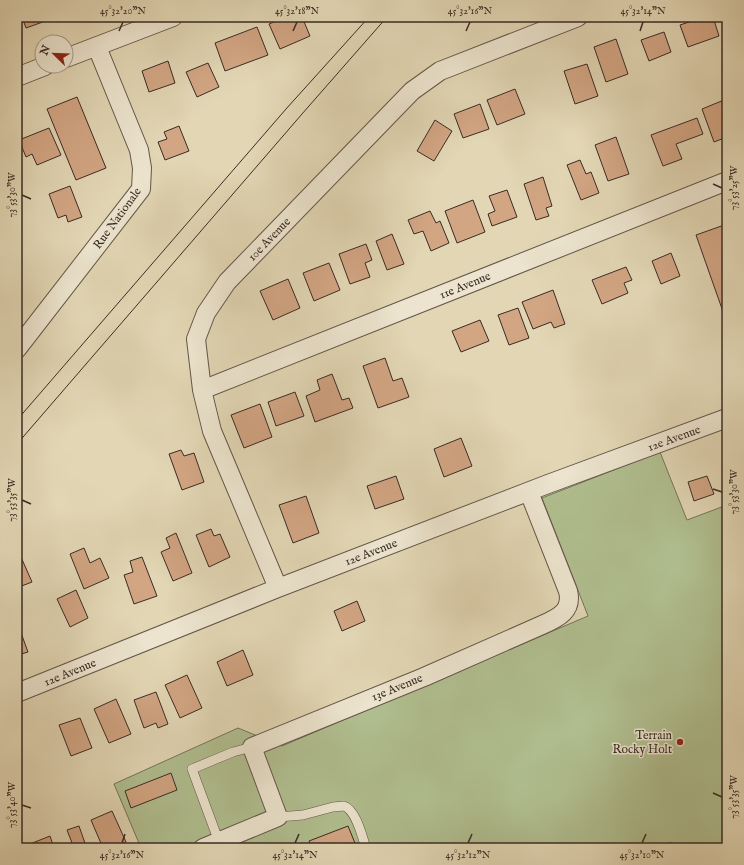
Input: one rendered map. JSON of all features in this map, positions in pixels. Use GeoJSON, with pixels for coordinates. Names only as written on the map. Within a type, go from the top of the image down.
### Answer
{"type":"FeatureCollection","features":[{"type":"Feature","properties":{"kind":"street"},"geometry":{"type":"LineString","coordinates":[[74,55],[173,17]]}},
{"type":"Feature","properties":{"kind":"street","name":"10e Avenue"},"geometry":{"type":"LineString","coordinates":[[278,588],[212,431],[202,390],[196,339],[206,313],[223,288],[238,271],[412,91],[440,71],[578,17]]}},
{"type":"Feature","properties":{"kind":"street","name":"Rue Nationale"},"geometry":{"type":"LineString","coordinates":[[17,349],[141,189],[142,168],[139,150],[97,47]]}},
{"type":"Feature","properties":{"kind":"street"},"geometry":{"type":"LineString","coordinates":[[17,77],[34,70]]}},
{"type":"Feature","properties":{"kind":"street","name":"11e Avenue"},"geometry":{"type":"LineString","coordinates":[[202,390],[727,181]]}},
{"type":"Feature","properties":{"kind":"street","name":"12e Avenue"},"geometry":{"type":"LineString","coordinates":[[17,693],[278,588],[727,418]]}},
{"type":"Feature","properties":{"kind":"street","name":"13e Avenue"},"geometry":{"type":"LineString","coordinates":[[252,747],[424,677],[542,625],[557,617],[568,608],[570,602],[568,591],[529,492]]}},
{"type":"Feature","properties":{"kind":"street"},"geometry":{"type":"LineString","coordinates":[[211,845],[278,817],[252,747]]}},
{"type":"Feature","properties":{"kind":"lane"},"geometry":{"type":"LineString","coordinates":[[211,845],[192,769],[233,752],[252,747]]}},
{"type":"Feature","properties":{"kind":"lane"},"geometry":{"type":"LineString","coordinates":[[278,817],[303,815],[333,807],[344,806],[351,811],[366,848]]}},
{"type":"Feature","properties":{"kind":"green space"},"geometry":{"type":"Polygon","coordinates":[[[660,452],[687,520],[727,505],[727,848],[673,848],[671,842],[656,848],[141,848],[114,784],[238,728],[282,746],[588,616],[542,498],[660,452]]]}},
{"type":"Feature","properties":{"kind":"building"},"geometry":{"type":"Polygon","coordinates":[[[22,17],[53,17],[54,18],[26,28],[22,17]]]}},
{"type":"Feature","properties":{"kind":"building"},"geometry":{"type":"Polygon","coordinates":[[[285,17],[302,17],[310,36],[280,49],[269,24],[285,17]]]}},
{"type":"Feature","properties":{"kind":"building"},"geometry":{"type":"Polygon","coordinates":[[[469,17],[485,17],[471,22],[469,17]]]}},
{"type":"Feature","properties":{"kind":"building"},"geometry":{"type":"Polygon","coordinates":[[[704,17],[713,17],[719,36],[688,47],[680,25],[704,17]]]}},
{"type":"Feature","properties":{"kind":"building"},"geometry":{"type":"Polygon","coordinates":[[[257,27],[268,55],[225,71],[215,43],[257,27]]]}},
{"type":"Feature","properties":{"kind":"building"},"geometry":{"type":"Polygon","coordinates":[[[664,32],[671,52],[649,61],[641,40],[664,32]]]}},
{"type":"Feature","properties":{"kind":"building"},"geometry":{"type":"Polygon","coordinates":[[[616,39],[628,74],[606,82],[594,47],[616,39]]]}},
{"type":"Feature","properties":{"kind":"building"},"geometry":{"type":"Polygon","coordinates":[[[168,61],[175,83],[149,92],[142,71],[168,61]]]}},
{"type":"Feature","properties":{"kind":"building"},"geometry":{"type":"Polygon","coordinates":[[[208,63],[219,87],[197,97],[186,72],[208,63]]]}},
{"type":"Feature","properties":{"kind":"building"},"geometry":{"type":"Polygon","coordinates":[[[587,64],[598,96],[575,104],[564,71],[587,64]]]}},
{"type":"Feature","properties":{"kind":"building"},"geometry":{"type":"Polygon","coordinates":[[[515,89],[525,114],[497,125],[487,100],[515,89]]]}},
{"type":"Feature","properties":{"kind":"building"},"geometry":{"type":"Polygon","coordinates":[[[77,97],[106,168],[76,180],[47,109],[77,97]]]}},
{"type":"Feature","properties":{"kind":"building"},"geometry":{"type":"Polygon","coordinates":[[[724,100],[727,107],[727,137],[714,142],[702,109],[724,100]]]}},
{"type":"Feature","properties":{"kind":"building"},"geometry":{"type":"Polygon","coordinates":[[[480,104],[489,129],[463,138],[454,114],[480,104]]]}},
{"type":"Feature","properties":{"kind":"building"},"geometry":{"type":"Polygon","coordinates":[[[697,118],[703,134],[676,144],[682,159],[663,166],[651,135],[697,118]]]}},
{"type":"Feature","properties":{"kind":"building"},"geometry":{"type":"Polygon","coordinates":[[[435,120],[452,131],[434,161],[417,151],[435,120]]]}},
{"type":"Feature","properties":{"kind":"building"},"geometry":{"type":"Polygon","coordinates":[[[179,126],[189,151],[165,160],[158,142],[167,139],[164,132],[179,126]]]}},
{"type":"Feature","properties":{"kind":"building"},"geometry":{"type":"Polygon","coordinates":[[[49,128],[61,155],[37,165],[32,154],[26,157],[19,140],[49,128]]]}},
{"type":"Feature","properties":{"kind":"building"},"geometry":{"type":"Polygon","coordinates":[[[616,137],[629,174],[608,181],[595,145],[616,137]]]}},
{"type":"Feature","properties":{"kind":"building"},"geometry":{"type":"Polygon","coordinates":[[[580,160],[586,174],[591,172],[599,193],[581,200],[567,165],[580,160]]]}},
{"type":"Feature","properties":{"kind":"building"},"geometry":{"type":"Polygon","coordinates":[[[543,177],[552,206],[546,208],[549,216],[536,220],[524,184],[543,177]]]}},
{"type":"Feature","properties":{"kind":"building"},"geometry":{"type":"Polygon","coordinates":[[[70,186],[82,217],[68,222],[66,215],[58,218],[49,194],[70,186]]]}},
{"type":"Feature","properties":{"kind":"building"},"geometry":{"type":"Polygon","coordinates":[[[507,190],[517,217],[492,226],[488,214],[495,211],[489,196],[507,190]]]}},
{"type":"Feature","properties":{"kind":"building"},"geometry":{"type":"Polygon","coordinates":[[[473,200],[485,232],[457,243],[445,211],[473,200]]]}},
{"type":"Feature","properties":{"kind":"building"},"geometry":{"type":"Polygon","coordinates":[[[430,211],[436,223],[440,221],[449,243],[431,251],[423,231],[414,234],[408,220],[430,211]]]}},
{"type":"Feature","properties":{"kind":"building"},"geometry":{"type":"Polygon","coordinates":[[[727,224],[727,323],[696,235],[727,224]]]}},
{"type":"Feature","properties":{"kind":"building"},"geometry":{"type":"Polygon","coordinates":[[[392,234],[404,264],[387,270],[376,241],[392,234]]]}},
{"type":"Feature","properties":{"kind":"building"},"geometry":{"type":"Polygon","coordinates":[[[366,244],[372,260],[365,263],[370,277],[350,284],[339,254],[366,244]]]}},
{"type":"Feature","properties":{"kind":"building"},"geometry":{"type":"Polygon","coordinates":[[[671,253],[680,276],[661,284],[652,261],[671,253]]]}},
{"type":"Feature","properties":{"kind":"building"},"geometry":{"type":"Polygon","coordinates":[[[329,263],[340,290],[314,301],[303,273],[329,263]]]}},
{"type":"Feature","properties":{"kind":"building"},"geometry":{"type":"Polygon","coordinates":[[[626,267],[632,280],[624,283],[628,293],[602,304],[592,280],[626,267]]]}},
{"type":"Feature","properties":{"kind":"building"},"geometry":{"type":"Polygon","coordinates":[[[288,279],[300,308],[273,320],[260,291],[288,279]]]}},
{"type":"Feature","properties":{"kind":"building"},"geometry":{"type":"Polygon","coordinates":[[[553,290],[565,324],[554,328],[551,322],[533,329],[522,302],[553,290]]]}},
{"type":"Feature","properties":{"kind":"building"},"geometry":{"type":"Polygon","coordinates":[[[518,308],[529,338],[509,345],[498,315],[518,308]]]}},
{"type":"Feature","properties":{"kind":"building"},"geometry":{"type":"Polygon","coordinates":[[[480,320],[489,341],[461,352],[452,331],[480,320]]]}},
{"type":"Feature","properties":{"kind":"building"},"geometry":{"type":"Polygon","coordinates":[[[385,358],[393,381],[402,378],[409,397],[378,408],[363,366],[385,358]]]}},
{"type":"Feature","properties":{"kind":"building"},"geometry":{"type":"Polygon","coordinates":[[[332,374],[342,400],[349,398],[353,408],[315,422],[306,396],[320,390],[317,380],[332,374]]]}},
{"type":"Feature","properties":{"kind":"building"},"geometry":{"type":"Polygon","coordinates":[[[295,392],[304,416],[276,426],[268,402],[295,392]]]}},
{"type":"Feature","properties":{"kind":"building"},"geometry":{"type":"Polygon","coordinates":[[[260,404],[272,437],[244,448],[231,415],[260,404]]]}},
{"type":"Feature","properties":{"kind":"building"},"geometry":{"type":"Polygon","coordinates":[[[461,438],[472,466],[444,477],[434,449],[461,438]]]}},
{"type":"Feature","properties":{"kind":"building"},"geometry":{"type":"Polygon","coordinates":[[[181,450],[184,456],[194,453],[204,482],[182,490],[169,454],[181,450]]]}},
{"type":"Feature","properties":{"kind":"building"},"geometry":{"type":"Polygon","coordinates":[[[396,476],[404,499],[375,509],[367,486],[396,476]]]}},
{"type":"Feature","properties":{"kind":"building"},"geometry":{"type":"Polygon","coordinates":[[[707,476],[714,494],[694,501],[688,482],[707,476]]]}},
{"type":"Feature","properties":{"kind":"building"},"geometry":{"type":"Polygon","coordinates":[[[306,496],[319,533],[293,543],[279,505],[306,496]]]}},
{"type":"Feature","properties":{"kind":"building"},"geometry":{"type":"Polygon","coordinates":[[[211,529],[214,536],[220,534],[230,557],[209,567],[196,535],[211,529]]]}},
{"type":"Feature","properties":{"kind":"building"},"geometry":{"type":"Polygon","coordinates":[[[176,533],[192,573],[173,581],[161,552],[170,548],[166,538],[176,533]]]}},
{"type":"Feature","properties":{"kind":"building"},"geometry":{"type":"Polygon","coordinates":[[[17,548],[32,582],[19,587],[17,582],[17,548]]]}},
{"type":"Feature","properties":{"kind":"building"},"geometry":{"type":"Polygon","coordinates":[[[84,548],[90,563],[100,558],[109,578],[84,589],[70,554],[84,548]]]}},
{"type":"Feature","properties":{"kind":"building"},"geometry":{"type":"Polygon","coordinates":[[[142,557],[157,596],[134,604],[124,575],[133,572],[130,561],[142,557]]]}},
{"type":"Feature","properties":{"kind":"building"},"geometry":{"type":"Polygon","coordinates":[[[76,590],[88,618],[70,627],[57,599],[76,590]]]}},
{"type":"Feature","properties":{"kind":"building"},"geometry":{"type":"Polygon","coordinates":[[[357,601],[365,621],[342,631],[334,611],[357,601]]]}},
{"type":"Feature","properties":{"kind":"building"},"geometry":{"type":"Polygon","coordinates":[[[17,622],[28,652],[18,655],[17,654],[17,622]]]}},
{"type":"Feature","properties":{"kind":"building"},"geometry":{"type":"Polygon","coordinates":[[[243,650],[253,675],[227,686],[217,662],[243,650]]]}},
{"type":"Feature","properties":{"kind":"building"},"geometry":{"type":"Polygon","coordinates":[[[187,675],[202,708],[180,718],[165,685],[187,675]]]}},
{"type":"Feature","properties":{"kind":"building"},"geometry":{"type":"Polygon","coordinates":[[[156,692],[168,724],[158,728],[156,723],[144,728],[134,700],[156,692]]]}},
{"type":"Feature","properties":{"kind":"building"},"geometry":{"type":"Polygon","coordinates":[[[116,699],[131,734],[109,743],[94,709],[116,699]]]}},
{"type":"Feature","properties":{"kind":"building"},"geometry":{"type":"Polygon","coordinates":[[[80,718],[92,748],[71,756],[59,725],[80,718]]]}},
{"type":"Feature","properties":{"kind":"building"},"geometry":{"type":"Polygon","coordinates":[[[171,773],[177,790],[131,808],[125,791],[171,773]]]}},
{"type":"Feature","properties":{"kind":"building"},"geometry":{"type":"Polygon","coordinates":[[[17,782],[21,794],[17,795],[17,782]]]}},
{"type":"Feature","properties":{"kind":"building"},"geometry":{"type":"Polygon","coordinates":[[[112,811],[126,842],[112,848],[103,848],[91,820],[112,811]]]}},
{"type":"Feature","properties":{"kind":"building"},"geometry":{"type":"Polygon","coordinates":[[[79,826],[86,846],[74,848],[67,830],[79,826]]]}},
{"type":"Feature","properties":{"kind":"building"},"geometry":{"type":"Polygon","coordinates":[[[348,826],[357,848],[312,848],[309,841],[348,826]]]}},
{"type":"Feature","properties":{"kind":"building"},"geometry":{"type":"Polygon","coordinates":[[[50,836],[54,848],[26,848],[25,846],[50,836]]]}},
{"type":"Feature","properties":{"kind":"tram line"},"geometry":{"type":"LineString","coordinates":[[17,420],[286,109],[369,17]]}},
{"type":"Feature","properties":{"kind":"tram line"},"geometry":{"type":"LineString","coordinates":[[17,444],[387,17]]}},
{"type":"Feature","properties":{"kind":"place","name":"Terrain Rocky Holt"},"geometry":{"type":"Point","coordinates":[680,742]}}]}
